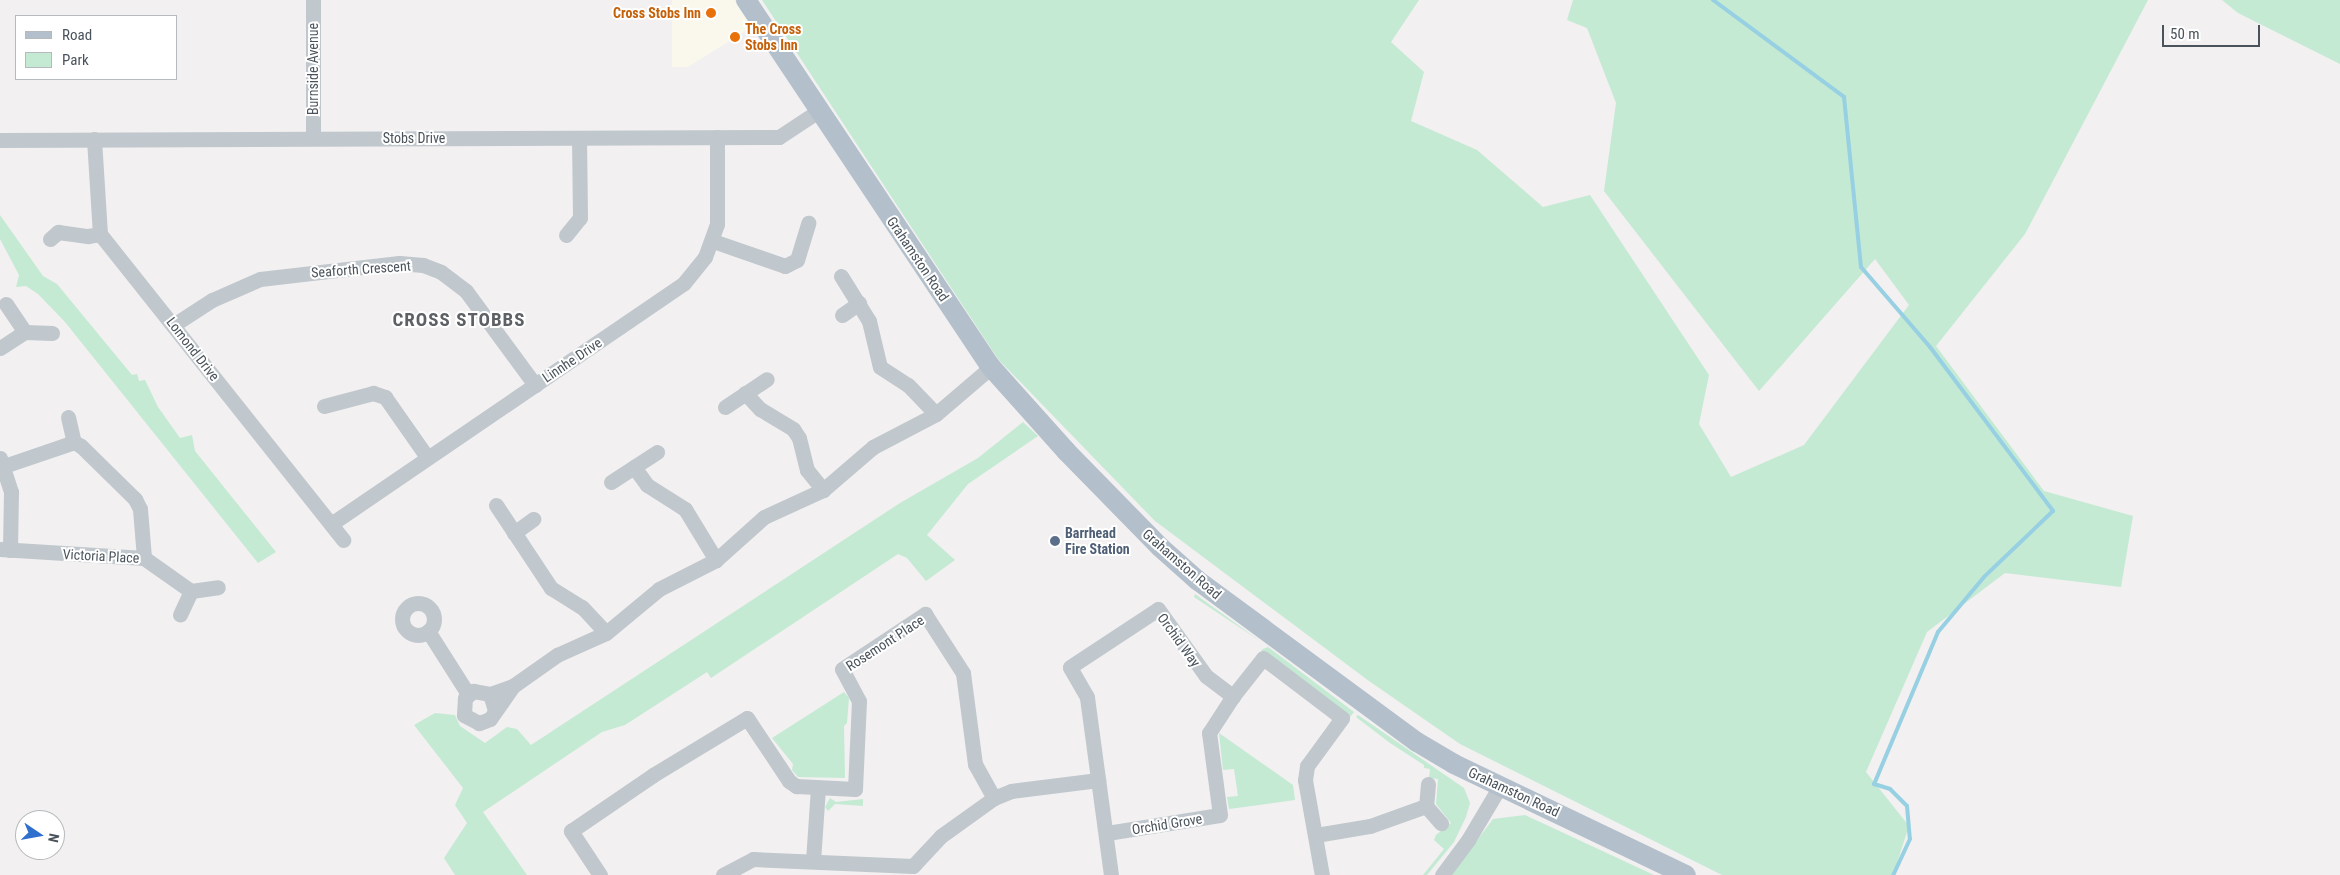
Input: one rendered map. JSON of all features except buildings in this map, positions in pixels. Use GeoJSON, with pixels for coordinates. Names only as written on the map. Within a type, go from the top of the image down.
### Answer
{"type":"FeatureCollection","features":[{"type":"Feature","properties":{"kind":"main road","name":"Grahamston Road"},"geometry":{"type":"LineString","coordinates":[[746,0],[991,367],[1066,451],[1160,547],[1197,580],[1417,742],[1500,786],[1686,875]]}},
{"type":"Feature","properties":{"kind":"street","name":"Burnside Avenue"},"geometry":{"type":"LineString","coordinates":[[313,0],[313,138]]}},
{"type":"Feature","properties":{"kind":"street","name":"Stobs Drive"},"geometry":{"type":"LineString","coordinates":[[0,140],[780,137],[820,110]]}},
{"type":"Feature","properties":{"kind":"street","name":"Linnhe Drive"},"geometry":{"type":"LineString","coordinates":[[331,524],[684,283],[706,257],[713,241],[717,224],[717,137]]}},
{"type":"Feature","properties":{"kind":"street"},"geometry":{"type":"LineString","coordinates":[[566,235],[580,218],[579,138]]}},
{"type":"Feature","properties":{"kind":"street"},"geometry":{"type":"LineString","coordinates":[[50,239],[58,232],[88,236],[100,234],[94,139]]}},
{"type":"Feature","properties":{"kind":"street"},"geometry":{"type":"LineString","coordinates":[[713,241],[785,266],[797,260],[808,223]]}},
{"type":"Feature","properties":{"kind":"street","name":"Lomond Drive"},"geometry":{"type":"LineString","coordinates":[[100,234],[175,324],[343,540]]}},
{"type":"Feature","properties":{"kind":"street","name":"Seaforth Crescent"},"geometry":{"type":"LineString","coordinates":[[175,324],[212,300],[260,279],[399,263],[423,265],[441,272],[466,291],[535,385]]}},
{"type":"Feature","properties":{"kind":"street"},"geometry":{"type":"LineString","coordinates":[[841,276],[859,303],[873,330],[880,367],[908,385],[936,414]]}},
{"type":"Feature","properties":{"kind":"street"},"geometry":{"type":"LineString","coordinates":[[842,315],[859,303]]}},
{"type":"Feature","properties":{"kind":"street"},"geometry":{"type":"LineString","coordinates":[[6,304],[25,332]]}},
{"type":"Feature","properties":{"kind":"street"},"geometry":{"type":"LineString","coordinates":[[0,348],[25,332],[52,333]]}},
{"type":"Feature","properties":{"kind":"street"},"geometry":{"type":"LineString","coordinates":[[492,721],[473,722],[464,715],[462,704],[468,694],[479,690],[490,694],[512,686],[557,655],[606,633],[658,589],[716,560],[764,517],[823,490],[872,447],[936,414],[991,367]]}},
{"type":"Feature","properties":{"kind":"street"},"geometry":{"type":"LineString","coordinates":[[725,407],[767,378]]}},
{"type":"Feature","properties":{"kind":"street"},"geometry":{"type":"LineString","coordinates":[[745,393],[760,409],[793,429],[799,438],[806,470],[823,490]]}},
{"type":"Feature","properties":{"kind":"street"},"geometry":{"type":"LineString","coordinates":[[324,406],[373,394],[385,397],[427,457]]}},
{"type":"Feature","properties":{"kind":"street"},"geometry":{"type":"LineString","coordinates":[[68,418],[74,442],[135,499],[140,509],[144,558]]}},
{"type":"Feature","properties":{"kind":"street"},"geometry":{"type":"LineString","coordinates":[[5,550],[11,492],[2,462],[74,442]]}},
{"type":"Feature","properties":{"kind":"street"},"geometry":{"type":"LineString","coordinates":[[611,482],[657,452]]}},
{"type":"Feature","properties":{"kind":"street"},"geometry":{"type":"LineString","coordinates":[[634,467],[647,485],[685,509],[716,560]]}},
{"type":"Feature","properties":{"kind":"street"},"geometry":{"type":"LineString","coordinates":[[496,505],[551,588],[582,607],[606,633]]}},
{"type":"Feature","properties":{"kind":"street"},"geometry":{"type":"LineString","coordinates":[[514,533],[533,519]]}},
{"type":"Feature","properties":{"kind":"street","name":"Victoria Place"},"geometry":{"type":"LineString","coordinates":[[5,550],[144,558],[191,591]]}},
{"type":"Feature","properties":{"kind":"street"},"geometry":{"type":"LineString","coordinates":[[180,615],[191,591],[218,587]]}},
{"type":"Feature","properties":{"kind":"street","name":"Orchid Way"},"geometry":{"type":"LineString","coordinates":[[1111,875],[1107,833],[1087,697],[1070,667],[1158,609],[1202,672],[1233,696]]}},
{"type":"Feature","properties":{"kind":"street","name":"Rosemont Place"},"geometry":{"type":"LineString","coordinates":[[600,875],[571,831],[653,775],[747,718],[789,781],[796,786],[855,789],[859,702],[855,688],[842,669],[925,614],[963,672],[975,764],[994,798]]}},
{"type":"Feature","properties":{"kind":"street"},"geometry":{"type":"LineString","coordinates":[[428,631],[468,694]]}},
{"type":"Feature","properties":{"kind":"street"},"geometry":{"type":"LineString","coordinates":[[1233,696],[1263,658],[1342,718],[1307,766],[1305,780],[1322,875]]}},
{"type":"Feature","properties":{"kind":"street"},"geometry":{"type":"LineString","coordinates":[[492,721],[512,686]]}},
{"type":"Feature","properties":{"kind":"street"},"geometry":{"type":"LineString","coordinates":[[490,694],[492,721]]}},
{"type":"Feature","properties":{"kind":"street","name":"Orchid Grove"},"geometry":{"type":"LineString","coordinates":[[1107,833],[1220,815],[1209,733],[1233,696]]}},
{"type":"Feature","properties":{"kind":"street"},"geometry":{"type":"LineString","coordinates":[[722,875],[740,870],[752,859],[813,861],[871,870],[912,866],[941,836],[994,798],[1011,791],[1098,780]]}},
{"type":"Feature","properties":{"kind":"street"},"geometry":{"type":"LineString","coordinates":[[1428,784],[1426,806],[1440,823]]}},
{"type":"Feature","properties":{"kind":"street"},"geometry":{"type":"LineString","coordinates":[[1442,875],[1468,840],[1500,786]]}},
{"type":"Feature","properties":{"kind":"street"},"geometry":{"type":"LineString","coordinates":[[813,861],[818,788]]}},
{"type":"Feature","properties":{"kind":"street"},"geometry":{"type":"LineString","coordinates":[[1316,835],[1370,826],[1426,806]]}},
{"type":"Feature","properties":{"kind":"shaded area"},"geometry":{"type":"Polygon","coordinates":[[[672,0],[734,0],[752,27],[688,67],[672,67],[672,0]]]}},
{"type":"Feature","properties":{"kind":"green space"},"geometry":{"type":"Polygon","coordinates":[[[762,0],[1419,0],[1391,42],[1424,72],[1411,121],[1477,150],[1543,207],[1590,195],[1709,375],[1699,424],[1731,477],[1804,445],[1909,305],[1875,259],[1759,391],[1604,191],[1616,103],[1587,28],[1567,20],[1573,0],[2148,0],[2025,234],[1936,346],[2044,491],[2133,516],[2121,587],[2005,573],[1927,632],[1866,772],[1909,826],[1893,875],[1722,875],[1460,744],[1369,681],[1155,521],[998,359],[762,0]]]}},
{"type":"Feature","properties":{"kind":"green space"},"geometry":{"type":"Polygon","coordinates":[[[2222,0],[2340,0],[2340,64],[2238,13],[2222,0]]]}},
{"type":"Feature","properties":{"kind":"green space"},"geometry":{"type":"Polygon","coordinates":[[[0,215],[43,276],[57,284],[132,375],[137,374],[139,381],[145,380],[158,407],[180,438],[192,435],[195,451],[276,552],[258,563],[65,322],[38,294],[26,286],[16,287],[19,275],[0,239],[0,215]]]}},
{"type":"Feature","properties":{"kind":"green space"},"geometry":{"type":"Polygon","coordinates":[[[1023,422],[1038,436],[968,484],[927,535],[955,560],[926,581],[907,558],[898,554],[711,678],[707,672],[625,725],[602,732],[483,812],[527,875],[455,875],[444,858],[467,823],[455,805],[463,788],[414,725],[435,713],[455,715],[460,726],[485,743],[507,727],[517,729],[531,745],[900,503],[978,458],[1023,422]]]}},
{"type":"Feature","properties":{"kind":"green space"},"geometry":{"type":"Polygon","coordinates":[[[1195,594],[1260,641],[1194,597],[1195,594]]]}},
{"type":"Feature","properties":{"kind":"green space"},"geometry":{"type":"Polygon","coordinates":[[[1268,647],[1354,712],[1350,717],[1261,650],[1268,647]]]}},
{"type":"Feature","properties":{"kind":"green space"},"geometry":{"type":"Polygon","coordinates":[[[844,692],[849,698],[847,723],[844,726],[845,778],[798,777],[792,770],[793,764],[772,738],[844,692]]]}},
{"type":"Feature","properties":{"kind":"green space"},"geometry":{"type":"Polygon","coordinates":[[[1358,715],[1464,788],[1470,803],[1466,817],[1454,842],[1427,875],[1423,875],[1444,849],[1434,840],[1436,835],[1451,823],[1436,804],[1438,779],[1429,778],[1430,769],[1424,768],[1424,765],[1390,743],[1356,717],[1358,715]]]}},
{"type":"Feature","properties":{"kind":"green space"},"geometry":{"type":"Polygon","coordinates":[[[1219,733],[1293,785],[1295,800],[1229,809],[1227,797],[1238,796],[1234,769],[1223,770],[1219,733]]]}},
{"type":"Feature","properties":{"kind":"green space"},"geometry":{"type":"Polygon","coordinates":[[[830,798],[836,802],[863,799],[863,806],[835,804],[828,811],[825,807],[830,798]]]}},
{"type":"Feature","properties":{"kind":"green space"},"geometry":{"type":"Polygon","coordinates":[[[1525,815],[1654,875],[1451,875],[1493,819],[1525,815]]]}},
{"type":"Feature","properties":{"kind":"waterway"},"geometry":{"type":"LineString","coordinates":[[1713,0],[1844,97],[1861,267],[1930,347],[2053,511],[1984,577],[1938,632],[1874,784],[1890,789],[1907,806],[1910,839],[1893,875]]}},
{"type":"Feature","properties":{"kind":"place","name":"Cross Stobs Inn"},"geometry":{"type":"Point","coordinates":[711,13]}},
{"type":"Feature","properties":{"kind":"place","name":"The Cross Stobs Inn"},"geometry":{"type":"Point","coordinates":[735,37]}},
{"type":"Feature","properties":{"kind":"place","name":"Barrhead Fire Station"},"geometry":{"type":"Point","coordinates":[1055,541]}},
{"type":"Feature","properties":{"kind":"district","name":"CROSS STOBBS"},"geometry":{"type":"Point","coordinates":[459,320]}}]}
